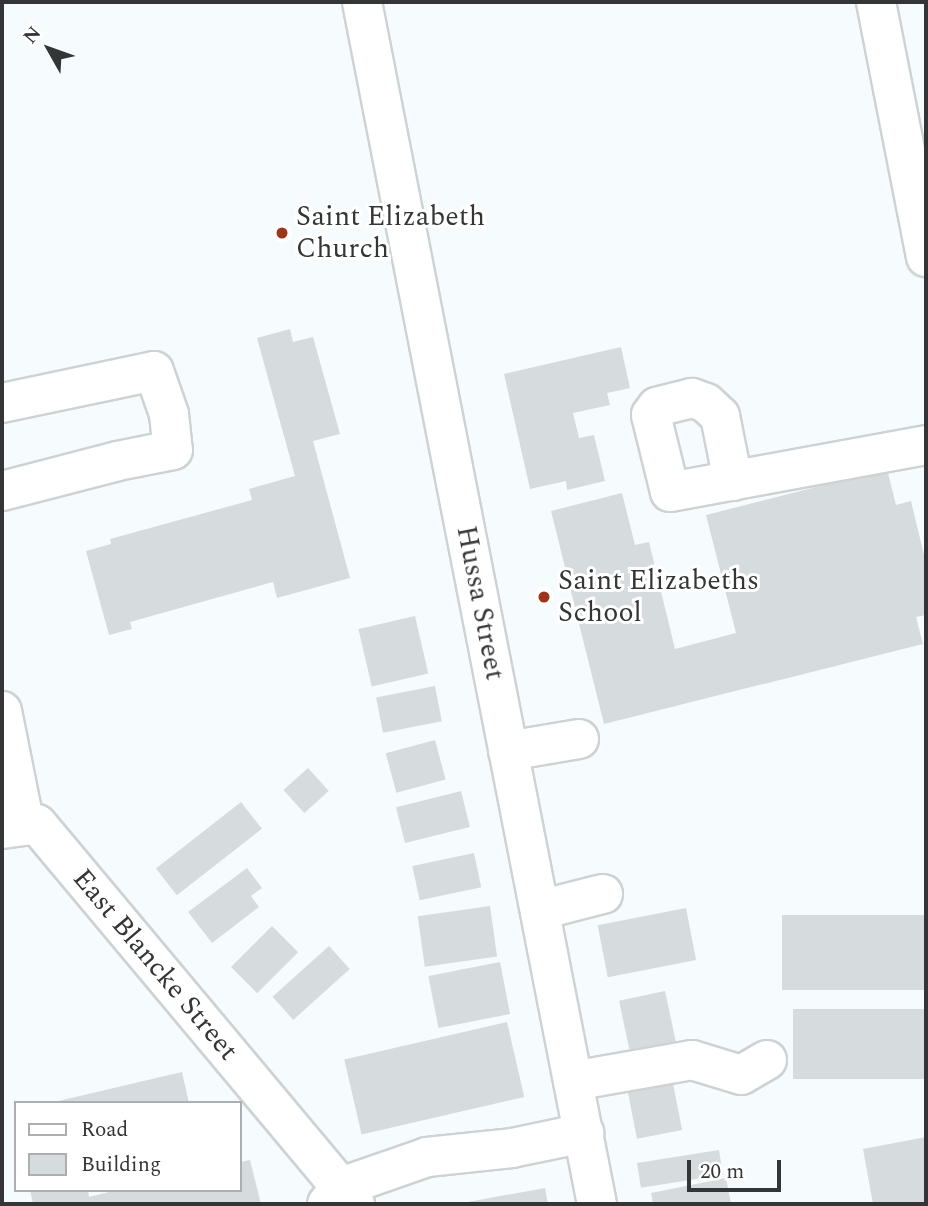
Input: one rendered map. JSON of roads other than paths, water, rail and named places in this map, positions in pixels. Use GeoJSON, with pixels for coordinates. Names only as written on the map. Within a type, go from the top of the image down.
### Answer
{"type":"FeatureCollection","features":[{"type":"Feature","properties":{"kind":"street","name":"Hussa Street"},"geometry":{"type":"LineString","coordinates":[[362,2],[597,1204]]}},
{"type":"Feature","properties":{"kind":"street"},"geometry":{"type":"LineString","coordinates":[[876,2],[926,257]]}},
{"type":"Feature","properties":{"kind":"street"},"geometry":{"type":"LineString","coordinates":[[2,403],[154,371],[169,414],[173,450],[118,460],[2,491]]}},
{"type":"Feature","properties":{"kind":"street"},"geometry":{"type":"LineString","coordinates":[[733,481],[926,445]]}},
{"type":"Feature","properties":{"kind":"street","name":"East Blancke Street"},"geometry":{"type":"LineString","coordinates":[[2,711],[13,827],[37,824],[341,1199]]}},
{"type":"Feature","properties":{"kind":"street"},"geometry":{"type":"LineString","coordinates":[[508,751],[579,738]]}},
{"type":"Feature","properties":{"kind":"street"},"geometry":{"type":"LineString","coordinates":[[540,910],[603,894]]}},
{"type":"Feature","properties":{"kind":"street"},"geometry":{"type":"LineString","coordinates":[[573,1081],[692,1060],[741,1075],[767,1060]]}},
{"type":"Feature","properties":{"kind":"street"},"geometry":{"type":"LineString","coordinates":[[341,1199],[427,1157],[512,1148],[584,1133]]}},
{"type":"Feature","properties":{"kind":"place","name":"Saint Elizabeth Church"},"geometry":{"type":"Point","coordinates":[282,233]}},
{"type":"Feature","properties":{"kind":"place","name":"Saint Elizabeths School"},"geometry":{"type":"Point","coordinates":[544,597]}}]}
